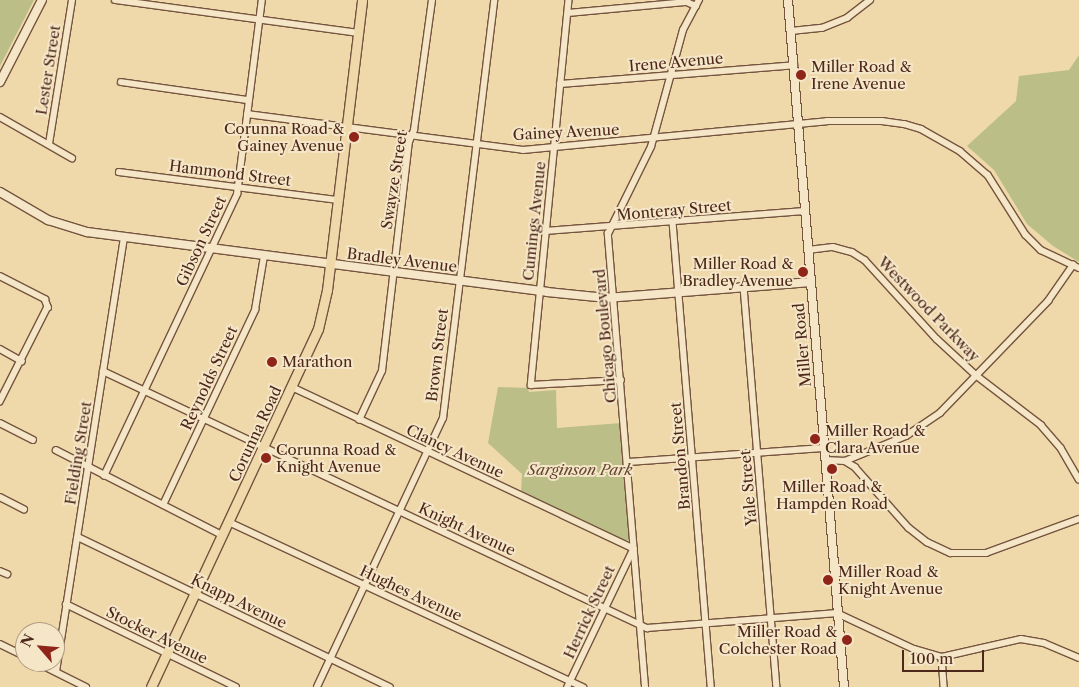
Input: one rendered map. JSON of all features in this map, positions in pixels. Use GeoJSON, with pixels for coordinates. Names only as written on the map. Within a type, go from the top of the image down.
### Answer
{"type":"FeatureCollection","features":[{"type":"Feature","properties":{"kind":"main road","name":"Corunna Road"},"geometry":{"type":"LineString","coordinates":[[151,687],[318,329],[330,264],[362,0]]}},
{"type":"Feature","properties":{"kind":"street"},"geometry":{"type":"LineString","coordinates":[[0,82],[42,0]]}},
{"type":"Feature","properties":{"kind":"street","name":"Lester Street"},"geometry":{"type":"LineString","coordinates":[[49,144],[72,0]]}},
{"type":"Feature","properties":{"kind":"street"},"geometry":{"type":"LineString","coordinates":[[115,0],[160,3],[358,33]]}},
{"type":"Feature","properties":{"kind":"street","name":"Gibson Street"},"geometry":{"type":"LineString","coordinates":[[104,476],[211,250],[238,187],[262,0]]}},
{"type":"Feature","properties":{"kind":"street","name":"Swayze Street"},"geometry":{"type":"LineString","coordinates":[[359,420],[382,370],[411,136],[432,0]]}},
{"type":"Feature","properties":{"kind":"street","name":"Brown Street"},"geometry":{"type":"LineString","coordinates":[[317,687],[443,418],[458,281],[494,0]]}},
{"type":"Feature","properties":{"kind":"street","name":"Cumings Avenue"},"geometry":{"type":"LineString","coordinates":[[569,0],[531,385],[621,380]]}},
{"type":"Feature","properties":{"kind":"street","name":"Miller Road"},"geometry":{"type":"LineString","coordinates":[[788,0],[844,687]]}},
{"type":"Feature","properties":{"kind":"street"},"geometry":{"type":"LineString","coordinates":[[791,31],[822,28],[847,18],[870,0]]}},
{"type":"Feature","properties":{"kind":"street"},"geometry":{"type":"LineString","coordinates":[[568,13],[687,2],[697,3]]}},
{"type":"Feature","properties":{"kind":"street","name":"Chicago Boulevard"},"geometry":{"type":"LineString","coordinates":[[645,687],[610,227],[654,139],[683,30],[697,3]]}},
{"type":"Feature","properties":{"kind":"street","name":"Irene Avenue"},"geometry":{"type":"LineString","coordinates":[[560,84],[794,65]]}},
{"type":"Feature","properties":{"kind":"street"},"geometry":{"type":"LineString","coordinates":[[121,82],[248,100]]}},
{"type":"Feature","properties":{"kind":"street","name":"Gainey Avenue"},"geometry":{"type":"LineString","coordinates":[[247,114],[523,150],[798,124],[882,121],[922,129],[960,151],[988,175],[1017,223],[1041,250],[1076,267]]}},
{"type":"Feature","properties":{"kind":"street"},"geometry":{"type":"LineString","coordinates":[[0,117],[72,158]]}},
{"type":"Feature","properties":{"kind":"street","name":"Hammond Street"},"geometry":{"type":"LineString","coordinates":[[119,172],[338,200]]}},
{"type":"Feature","properties":{"kind":"street","name":"Bradley Avenue"},"geometry":{"type":"LineString","coordinates":[[0,192],[64,226],[124,238],[540,291],[614,298],[810,282]]}},
{"type":"Feature","properties":{"kind":"street","name":"Monteray Street"},"geometry":{"type":"LineString","coordinates":[[545,232],[804,211]]}},
{"type":"Feature","properties":{"kind":"street","name":"Brandon Street"},"geometry":{"type":"LineString","coordinates":[[673,222],[711,687]]}},
{"type":"Feature","properties":{"kind":"street","name":"Fielding Street"},"geometry":{"type":"LineString","coordinates":[[63,622],[124,238]]}},
{"type":"Feature","properties":{"kind":"street","name":"Westwood Parkway"},"geometry":{"type":"LineString","coordinates":[[808,250],[832,247],[852,252],[865,260],[937,339],[977,376],[1041,425],[1061,448],[1079,480]]}},
{"type":"Feature","properties":{"kind":"street","name":"Reynolds Street"},"geometry":{"type":"LineString","coordinates":[[163,505],[255,310],[264,256]]}},
{"type":"Feature","properties":{"kind":"street"},"geometry":{"type":"LineString","coordinates":[[825,460],[845,461],[923,425],[977,376],[1053,295],[1076,267]]}},
{"type":"Feature","properties":{"kind":"street"},"geometry":{"type":"LineString","coordinates":[[0,276],[48,303],[22,361],[0,402]]}},
{"type":"Feature","properties":{"kind":"street","name":"Yale Street"},"geometry":{"type":"LineString","coordinates":[[744,287],[777,687]]}},
{"type":"Feature","properties":{"kind":"street"},"geometry":{"type":"LineString","coordinates":[[0,349],[22,361]]}},
{"type":"Feature","properties":{"kind":"street","name":"Knight Avenue"},"geometry":{"type":"LineString","coordinates":[[103,371],[647,628],[838,613]]}},
{"type":"Feature","properties":{"kind":"street","name":"Clancy Avenue"},"geometry":{"type":"LineString","coordinates":[[292,387],[634,549]]}},
{"type":"Feature","properties":{"kind":"street"},"geometry":{"type":"LineString","coordinates":[[0,423],[33,440]]}},
{"type":"Feature","properties":{"kind":"street"},"geometry":{"type":"LineString","coordinates":[[628,462],[824,448]]}},
{"type":"Feature","properties":{"kind":"street"},"geometry":{"type":"LineString","coordinates":[[56,450],[222,535]]}},
{"type":"Feature","properties":{"kind":"street"},"geometry":{"type":"LineString","coordinates":[[845,461],[855,467],[908,528],[927,542],[951,553],[986,553],[1079,519]]}},
{"type":"Feature","properties":{"kind":"street"},"geometry":{"type":"LineString","coordinates":[[0,497],[24,509]]}},
{"type":"Feature","properties":{"kind":"street","name":"Hughes Avenue"},"geometry":{"type":"LineString","coordinates":[[229,522],[366,585],[570,684],[583,687]]}},
{"type":"Feature","properties":{"kind":"street","name":"Knapp Avenue"},"geometry":{"type":"LineString","coordinates":[[78,537],[390,687]]}},
{"type":"Feature","properties":{"kind":"street","name":"Herrick Street"},"geometry":{"type":"LineString","coordinates":[[570,684],[634,549]]}},
{"type":"Feature","properties":{"kind":"street"},"geometry":{"type":"LineString","coordinates":[[0,571],[7,574]]}},
{"type":"Feature","properties":{"kind":"street","name":"Stocker Avenue"},"geometry":{"type":"LineString","coordinates":[[66,604],[236,687]]}},
{"type":"Feature","properties":{"kind":"street"},"geometry":{"type":"LineString","coordinates":[[838,613],[914,649],[942,657],[1021,640],[1044,643],[1079,658]]}},
{"type":"Feature","properties":{"kind":"street"},"geometry":{"type":"LineString","coordinates":[[0,644],[15,651]]}},
{"type":"Feature","properties":{"kind":"street"},"geometry":{"type":"LineString","coordinates":[[942,657],[944,687]]}},
{"type":"Feature","properties":{"kind":"street"},"geometry":{"type":"LineString","coordinates":[[56,672],[86,687]]}},
{"type":"Feature","properties":{"kind":"green space"},"geometry":{"type":"Polygon","coordinates":[[[0,0],[34,0],[0,66],[0,0]]]}},
{"type":"Feature","properties":{"kind":"green space"},"geometry":{"type":"Polygon","coordinates":[[[1079,55],[1079,262],[1053,246],[1027,224],[994,170],[967,146],[1016,101],[1019,76],[1069,70],[1079,55]]]}},
{"type":"Feature","properties":{"kind":"green space","name":"Sarginson Park"},"geometry":{"type":"Polygon","coordinates":[[[498,387],[528,388],[529,392],[556,390],[557,428],[621,423],[629,540],[625,541],[521,492],[522,474],[488,443],[498,387]]]}},
{"type":"Feature","properties":{"kind":"place","name":"Miller Road & Irene Avenue"},"geometry":{"type":"Point","coordinates":[801,75]}},
{"type":"Feature","properties":{"kind":"place","name":"Corunna Road & Gainey Avenue"},"geometry":{"type":"Point","coordinates":[354,137]}},
{"type":"Feature","properties":{"kind":"place","name":"Miller Road & Bradley Avenue"},"geometry":{"type":"Point","coordinates":[803,272]}},
{"type":"Feature","properties":{"kind":"place","name":"Marathon"},"geometry":{"type":"Point","coordinates":[272,362]}},
{"type":"Feature","properties":{"kind":"place","name":"Miller Road & Clara Avenue"},"geometry":{"type":"Point","coordinates":[815,439]}},
{"type":"Feature","properties":{"kind":"place","name":"Corunna Road & Knight Avenue"},"geometry":{"type":"Point","coordinates":[266,458]}},
{"type":"Feature","properties":{"kind":"place","name":"Miller Road & Hampden Road"},"geometry":{"type":"Point","coordinates":[832,469]}},
{"type":"Feature","properties":{"kind":"place","name":"Miller Road & Knight Avenue"},"geometry":{"type":"Point","coordinates":[828,580]}},
{"type":"Feature","properties":{"kind":"place","name":"Miller Road & Colchester Road"},"geometry":{"type":"Point","coordinates":[847,640]}}]}
